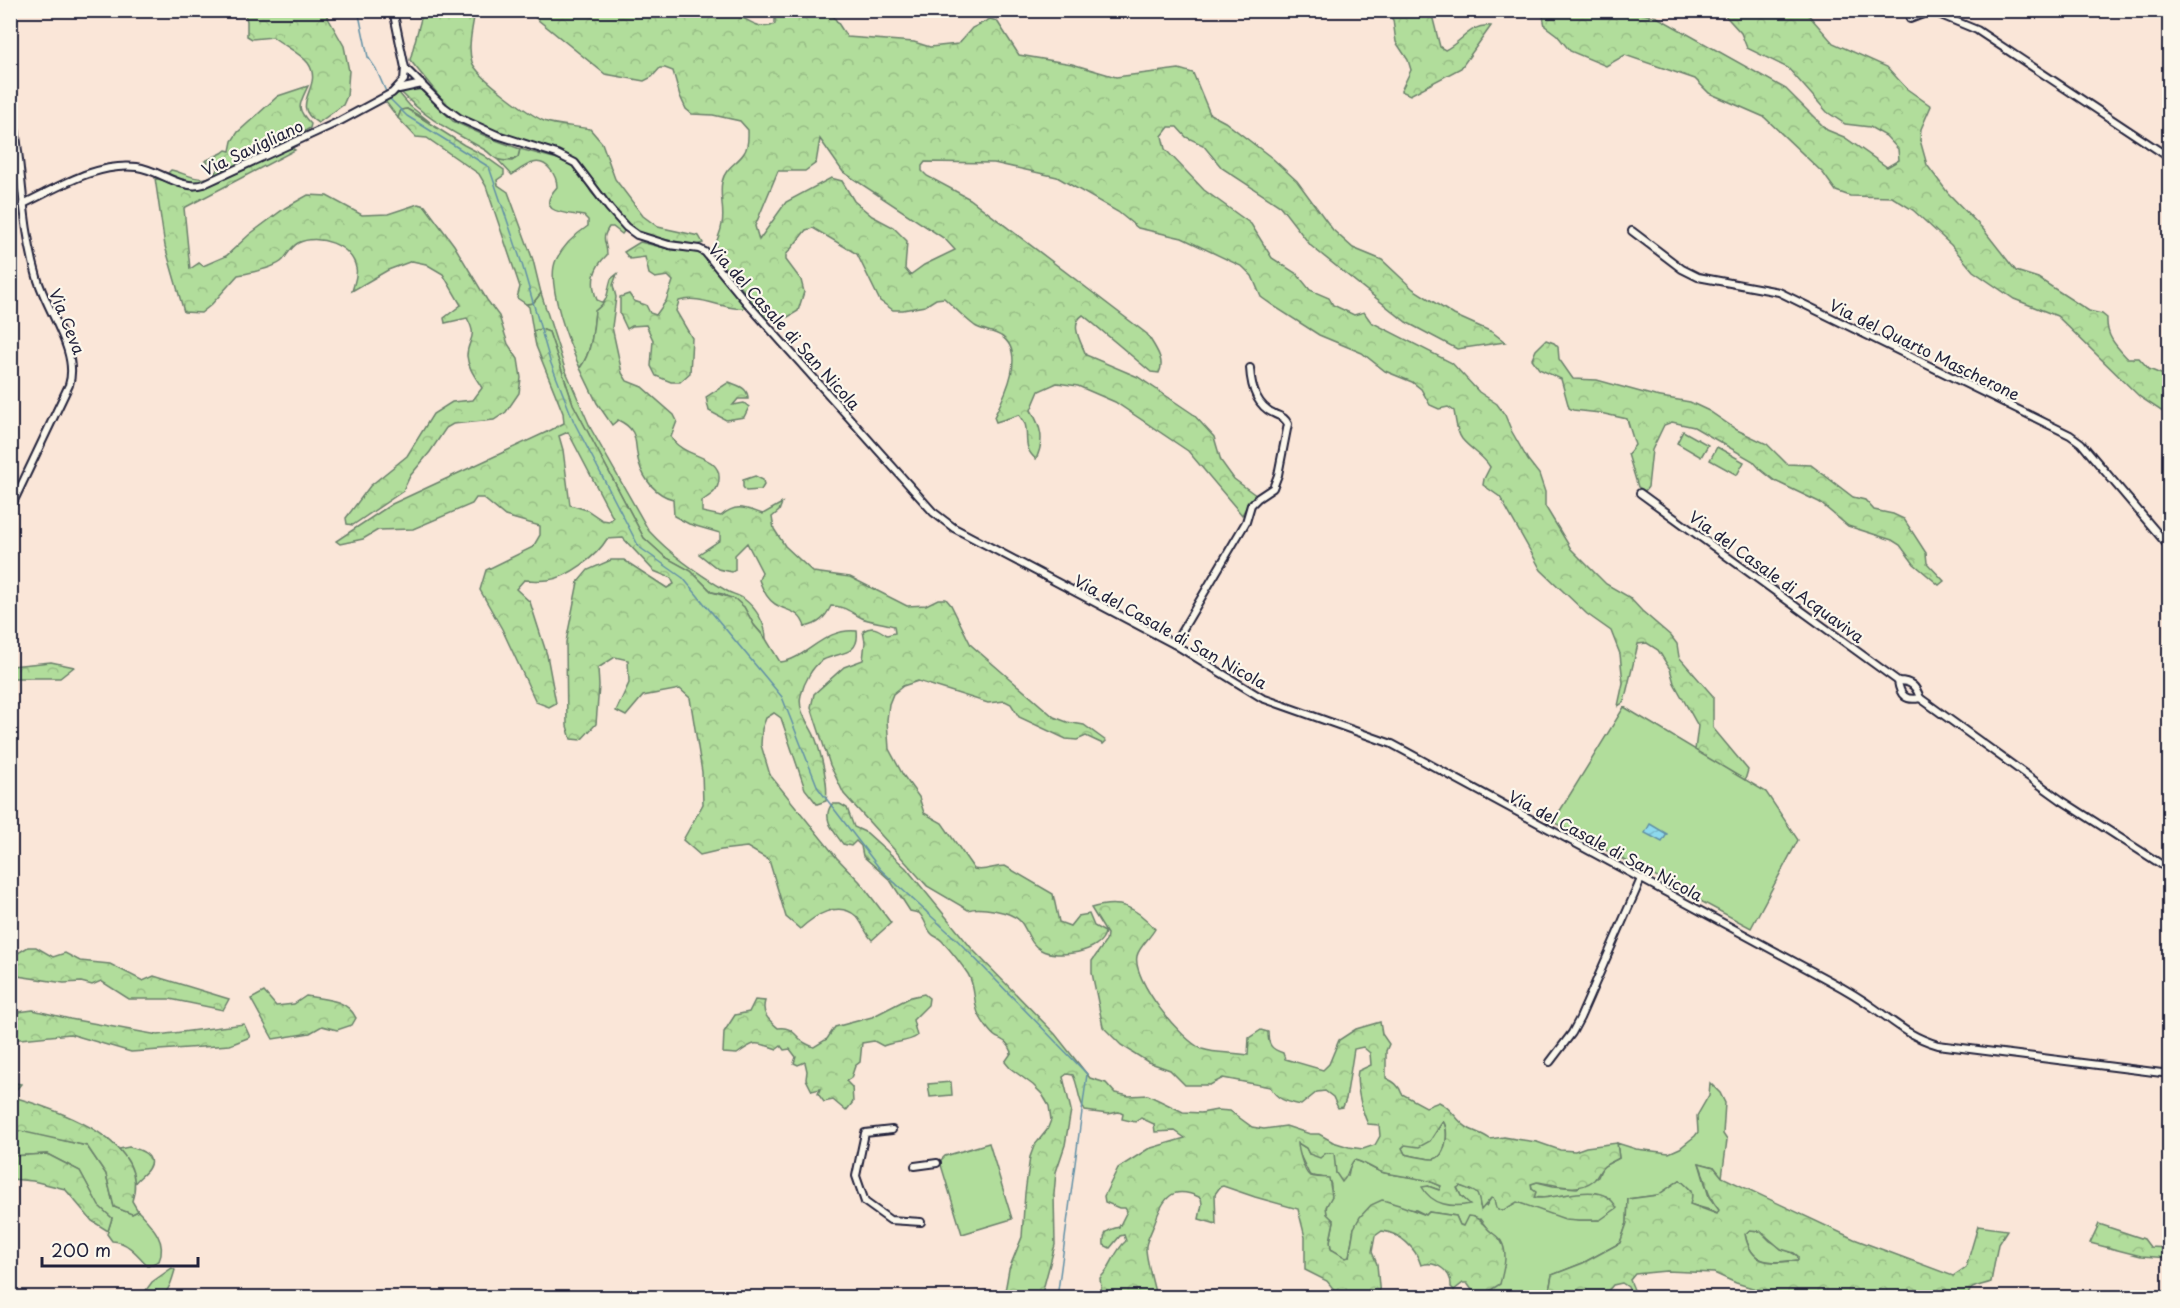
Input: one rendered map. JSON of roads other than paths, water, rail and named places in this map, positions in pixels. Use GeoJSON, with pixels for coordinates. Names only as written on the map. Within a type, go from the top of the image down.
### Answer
{"type":"FeatureCollection","features":[{"type":"Feature","properties":{"kind":"street"},"geometry":{"type":"LineString","coordinates":[[393,10],[405,68],[404,80],[395,91]]}},
{"type":"Feature","properties":{"kind":"street"},"geometry":{"type":"LineString","coordinates":[[1910,19],[1934,11],[1977,30],[2169,158]]}},
{"type":"Feature","properties":{"kind":"street","name":"Via del Casale di San Nicola"},"geometry":{"type":"LineString","coordinates":[[405,68],[444,107],[459,118],[497,135],[557,154],[575,163],[609,208],[626,227],[637,235],[669,245],[705,252],[747,303],[933,512],[954,528],[1174,644],[1262,698],[1392,744],[1838,985],[1860,998],[1908,1034],[1938,1045],[2169,1074]]}},
{"type":"Feature","properties":{"kind":"street","name":"Via Savigliano"},"geometry":{"type":"LineString","coordinates":[[23,204],[91,173],[116,168],[139,167],[187,185],[204,184],[340,121],[395,91],[422,84]]}},
{"type":"Feature","properties":{"kind":"street","name":"Via Ceva"},"geometry":{"type":"LineString","coordinates":[[10,100],[21,169],[23,204],[37,278],[67,349],[72,370],[69,385],[10,509]]}},
{"type":"Feature","properties":{"kind":"street","name":"Via del Quarto Mascherone"},"geometry":{"type":"LineString","coordinates":[[1632,231],[1682,269],[1698,277],[1779,292],[2070,435],[2081,443],[2169,548]]}},
{"type":"Feature","properties":{"kind":"street"},"geometry":{"type":"LineString","coordinates":[[1174,644],[1246,522],[1251,506],[1273,488],[1278,475],[1288,424],[1284,417],[1272,413],[1260,404],[1251,382],[1250,368]]}},
{"type":"Feature","properties":{"kind":"street","name":"Via del Casale di Acquaviva"},"geometry":{"type":"LineString","coordinates":[[1640,493],[1898,681],[1912,684],[1918,690],[1920,698],[2061,800],[2169,870]]}},
{"type":"Feature","properties":{"kind":"street","name":"Via del Casale di Acquaviva"},"geometry":{"type":"LineString","coordinates":[[1898,681],[1903,696],[1908,699],[1920,698]]}},
{"type":"Feature","properties":{"kind":"street"},"geometry":{"type":"LineString","coordinates":[[1550,1062],[1572,1033],[1580,1018],[1641,879]]}},
{"type":"Feature","properties":{"kind":"street"},"geometry":{"type":"LineString","coordinates":[[892,1130],[865,1133],[856,1176],[858,1188],[865,1202],[890,1220],[921,1222]]}},
{"type":"Feature","properties":{"kind":"street"},"geometry":{"type":"LineString","coordinates":[[915,1166],[937,1162]]}},
{"type":"Feature","properties":{"kind":"water"},"geometry":{"type":"Polygon","coordinates":[[[1650,824],[1667,834],[1662,842],[1645,833],[1650,824]]]}},
{"type":"Feature","properties":{"kind":"waterway"},"geometry":{"type":"LineString","coordinates":[[358,10],[368,57],[387,94]]}},
{"type":"Feature","properties":{"kind":"waterway"},"geometry":{"type":"LineString","coordinates":[[389,98],[407,116],[489,167],[522,264],[550,361],[574,422],[639,547],[683,578],[782,697],[818,788],[880,869],[958,941],[1087,1074],[1057,1298]]}}]}
